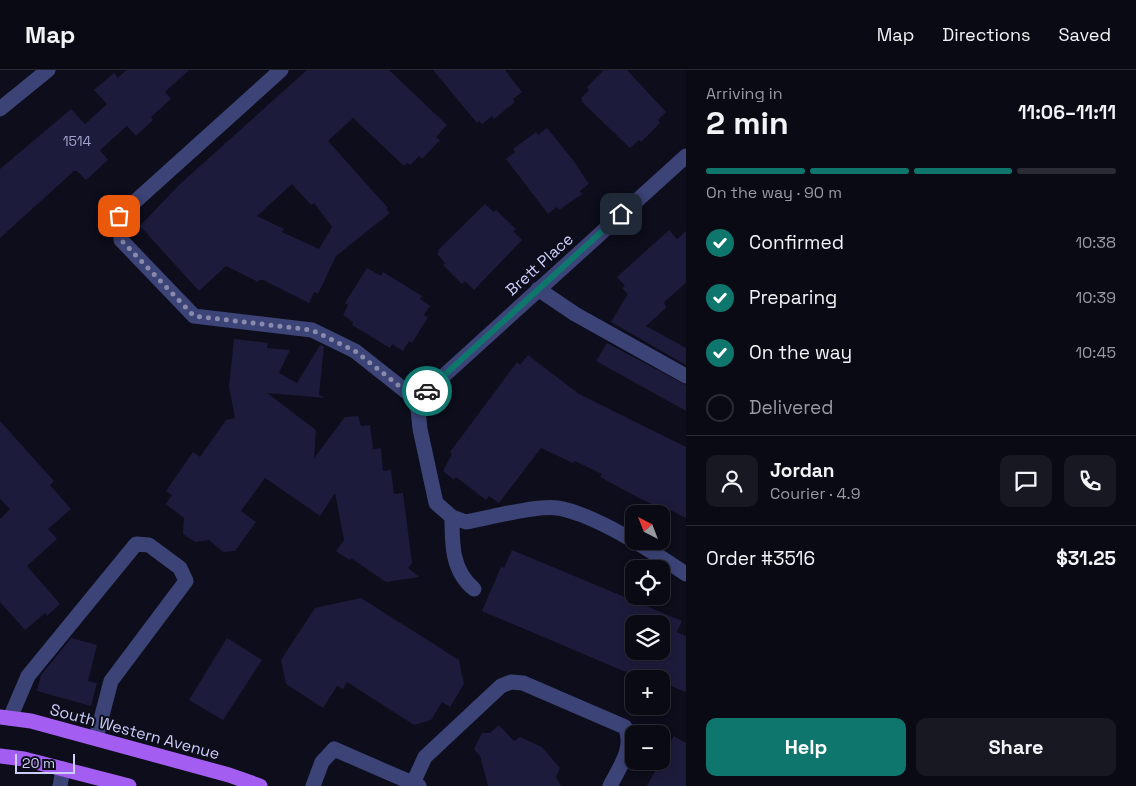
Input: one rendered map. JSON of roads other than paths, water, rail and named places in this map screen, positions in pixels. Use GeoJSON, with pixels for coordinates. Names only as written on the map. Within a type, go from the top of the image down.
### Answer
{"type":"FeatureCollection","features":[{"type":"Feature","properties":{"kind":"main road","name":"South Western Avenue"},"geometry":{"type":"LineString","coordinates":[[5,717],[32,721],[96,738],[229,775],[260,786]]}},
{"type":"Feature","properties":{"kind":"main road"},"geometry":{"type":"LineString","coordinates":[[0,756],[63,769],[129,786]]}},
{"type":"Feature","properties":{"kind":"street"},"geometry":{"type":"LineString","coordinates":[[0,109],[48,70]]}},
{"type":"Feature","properties":{"kind":"street"},"geometry":{"type":"LineString","coordinates":[[281,70],[119,216],[121,240],[194,316],[312,330],[355,351],[417,400],[420,429],[436,503],[452,517],[466,522],[556,508],[583,516],[654,552],[686,574]]}},
{"type":"Feature","properties":{"kind":"street","name":"Brett Place"},"geometry":{"type":"LineString","coordinates":[[417,400],[686,156]]}},
{"type":"Feature","properties":{"kind":"street"},"geometry":{"type":"LineString","coordinates":[[538,289],[575,314],[686,376]]}},
{"type":"Feature","properties":{"kind":"street"},"geometry":{"type":"LineString","coordinates":[[452,517],[453,550],[456,564],[463,580],[474,589]]}},
{"type":"Feature","properties":{"kind":"street"},"geometry":{"type":"LineString","coordinates":[[5,717],[28,676],[136,544],[148,545],[180,568],[186,581],[111,681],[96,738]]}},
{"type":"Feature","properties":{"kind":"street"},"geometry":{"type":"LineString","coordinates":[[313,786],[322,762],[334,749],[416,784],[425,756],[501,686],[511,682],[523,683],[625,728],[629,736],[628,749],[610,786]]}},
{"type":"Feature","properties":{"kind":"street"},"geometry":{"type":"LineString","coordinates":[[60,786],[63,769]]}}]}
